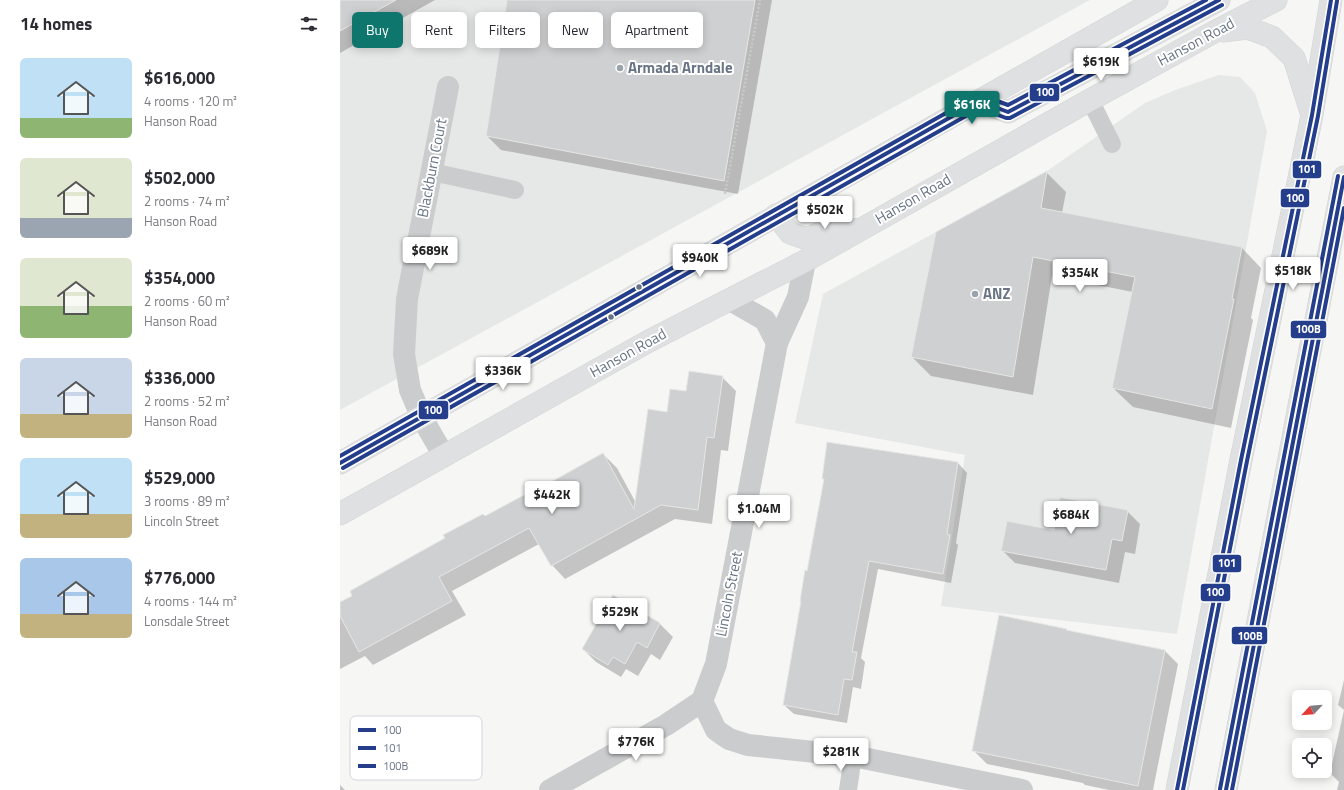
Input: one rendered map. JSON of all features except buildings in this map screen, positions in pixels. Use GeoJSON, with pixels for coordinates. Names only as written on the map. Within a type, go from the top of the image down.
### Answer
{"type":"FeatureCollection","features":[{"type":"Feature","properties":{"kind":"main road"},"geometry":{"type":"LineString","coordinates":[[340,463],[422,418],[776,215],[1157,0]]}},
{"type":"Feature","properties":{"kind":"main road","name":"Hanson Road"},"geometry":{"type":"LineString","coordinates":[[979,101],[1008,112],[1219,0]]}},
{"type":"Feature","properties":{"kind":"main road","name":"Hanson Road"},"geometry":{"type":"LineString","coordinates":[[340,514],[649,341],[805,261],[1090,100],[1276,0]]}},
{"type":"Feature","properties":{"kind":"main road"},"geometry":{"type":"LineString","coordinates":[[1177,790],[1241,460],[1312,115],[1331,0]]}},
{"type":"Feature","properties":{"kind":"main road"},"geometry":{"type":"LineString","coordinates":[[1214,32],[1247,28],[1272,37],[1294,58],[1312,115]]}},
{"type":"Feature","properties":{"kind":"main road"},"geometry":{"type":"LineString","coordinates":[[1226,790],[1344,177]]}},
{"type":"Feature","properties":{"kind":"main road"},"geometry":{"type":"LineString","coordinates":[[776,215],[790,233],[807,239],[830,228],[859,230]]}},
{"type":"Feature","properties":{"kind":"street","name":"Blackburn Court"},"geometry":{"type":"LineString","coordinates":[[444,456],[422,418],[410,390],[404,354],[408,299],[422,217],[448,87]]}},
{"type":"Feature","properties":{"kind":"street","name":"Lincoln Street"},"geometry":{"type":"LineString","coordinates":[[702,701],[716,664],[777,343],[798,297],[805,261]]}},
{"type":"Feature","properties":{"kind":"street"},"geometry":{"type":"LineString","coordinates":[[730,300],[765,320],[777,343]]}},
{"type":"Feature","properties":{"kind":"street"},"geometry":{"type":"LineString","coordinates":[[550,790],[666,725],[702,701],[716,730],[730,739],[748,745],[853,756],[1022,790]]}},
{"type":"Feature","properties":{"kind":"lane"},"geometry":{"type":"LineString","coordinates":[[1090,100],[1112,144]]}},
{"type":"Feature","properties":{"kind":"lane"},"geometry":{"type":"LineString","coordinates":[[432,172],[515,190]]}},
{"type":"Feature","properties":{"kind":"lane"},"geometry":{"type":"LineString","coordinates":[[848,790],[853,756]]}},
{"type":"Feature","properties":{"kind":"path"},"geometry":{"type":"LineString","coordinates":[[725,194],[760,0]]}},
{"type":"Feature","properties":{"kind":"shaded area"},"geometry":{"type":"Polygon","coordinates":[[[340,0],[1090,0],[340,410],[340,0]]]}},
{"type":"Feature","properties":{"kind":"shaded area"},"geometry":{"type":"Polygon","coordinates":[[[1219,75],[1240,77],[1255,93],[1267,131],[1177,634],[941,606],[965,455],[795,423],[823,294],[1047,171],[1145,103],[1175,90],[1219,75]]]}},
{"type":"Feature","properties":{"kind":"transit line","name":"100B"},"geometry":{"type":"LineString","coordinates":[[340,456],[976,96],[981,95],[1008,105],[1206,0]]}},
{"type":"Feature","properties":{"kind":"transit line","name":"100"},"geometry":{"type":"LineString","coordinates":[[340,463],[979,101],[1008,112],[1219,0]]}},
{"type":"Feature","properties":{"kind":"transit line","name":"100"},"geometry":{"type":"LineString","coordinates":[[1177,790],[1241,460],[1312,115],[1331,0]]}},
{"type":"Feature","properties":{"kind":"transit line","name":"101"},"geometry":{"type":"LineString","coordinates":[[1183,790],[1247,461],[1318,116],[1337,1]]}},
{"type":"Feature","properties":{"kind":"transit line","name":"101"},"geometry":{"type":"LineString","coordinates":[[343,468],[980,108],[1006,118],[1010,118],[1222,5]]}},
{"type":"Feature","properties":{"kind":"transit line","name":"100B"},"geometry":{"type":"LineString","coordinates":[[1220,789],[1338,176]]}},
{"type":"Feature","properties":{"kind":"transit line","name":"100"},"geometry":{"type":"LineString","coordinates":[[1226,790],[1344,177]]}},
{"type":"Feature","properties":{"kind":"transit line","name":"101"},"geometry":{"type":"LineString","coordinates":[[1232,790],[1344,208]]}},
{"type":"Feature","properties":{"kind":"place","name":"Armada Arndale"},"geometry":{"type":"Point","coordinates":[620,68]}},
{"type":"Feature","properties":{"kind":"place","name":"ANZ"},"geometry":{"type":"Point","coordinates":[975,294]}}]}
